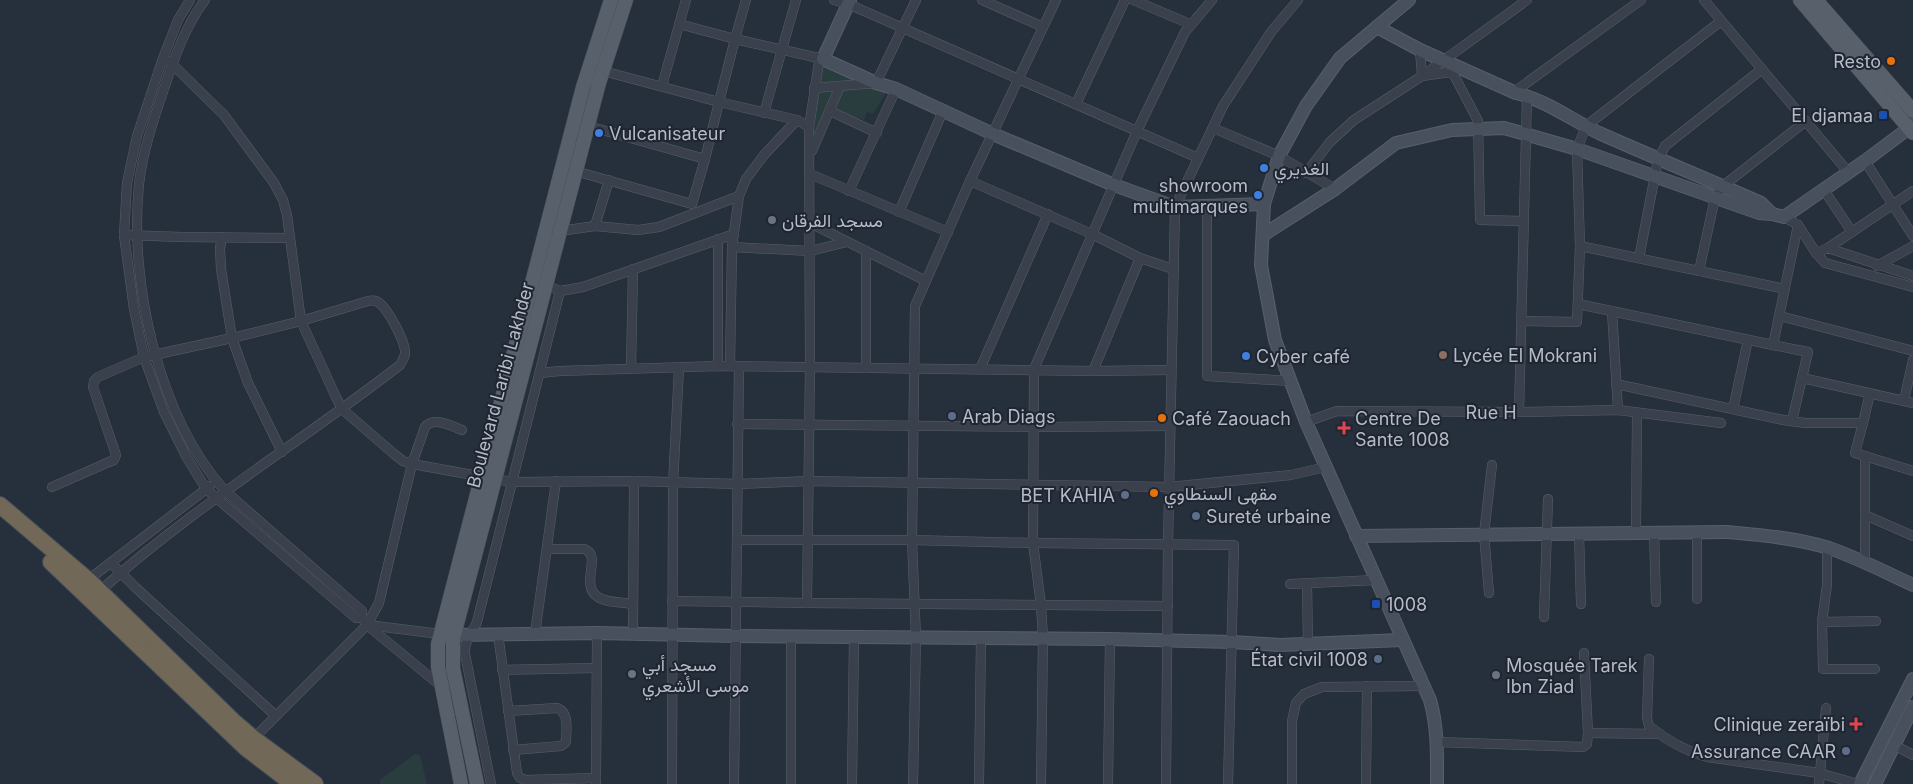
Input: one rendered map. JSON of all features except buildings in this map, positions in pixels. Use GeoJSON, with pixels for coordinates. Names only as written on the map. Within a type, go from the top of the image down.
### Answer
{"type":"FeatureCollection","features":[{"type":"Feature","properties":{"kind":"highway"},"geometry":{"type":"LineString","coordinates":[[0,505],[94,586],[250,743],[315,784]]}},
{"type":"Feature","properties":{"kind":"highway"},"geometry":{"type":"LineString","coordinates":[[0,515],[293,784]]}},
{"type":"Feature","properties":{"kind":"main road","name":"Boulevard Laribi Lakhder"},"geometry":{"type":"LineString","coordinates":[[461,784],[437,656],[447,635],[489,478],[583,87],[612,0]]}},
{"type":"Feature","properties":{"kind":"main road","name":"Boulevard Laribi Lakhder"},"geometry":{"type":"LineString","coordinates":[[489,478],[546,285],[603,71],[626,0]]}},
{"type":"Feature","properties":{"kind":"main road"},"geometry":{"type":"LineString","coordinates":[[1800,0],[1912,129]]}},
{"type":"Feature","properties":{"kind":"main road"},"geometry":{"type":"LineString","coordinates":[[1816,0],[1913,111]]}},
{"type":"Feature","properties":{"kind":"main road","name":"Boulevard Laribi Lakhder"},"geometry":{"type":"LineString","coordinates":[[447,635],[452,647],[453,668],[477,784]]}},
{"type":"Feature","properties":{"kind":"street"},"geometry":{"type":"LineString","coordinates":[[190,0],[178,20],[162,58],[137,136],[127,183],[124,235],[134,309],[144,357],[164,412],[186,456],[206,489],[356,618],[365,622],[447,635],[596,633],[791,637],[1043,638],[1168,640],[1280,645],[1402,640]]}},
{"type":"Feature","properties":{"kind":"street"},"geometry":{"type":"LineString","coordinates":[[205,0],[187,29],[172,64],[152,123],[140,185],[137,235],[142,295],[156,354],[178,417],[192,445],[225,491],[362,611],[365,622],[442,688]]}},
{"type":"Feature","properties":{"kind":"street"},"geometry":{"type":"LineString","coordinates":[[662,86],[686,0]]}},
{"type":"Feature","properties":{"kind":"street"},"geometry":{"type":"LineString","coordinates":[[576,171],[692,204],[746,0]]}},
{"type":"Feature","properties":{"kind":"street"},"geometry":{"type":"LineString","coordinates":[[764,113],[796,0]]}},
{"type":"Feature","properties":{"kind":"street"},"geometry":{"type":"LineString","coordinates":[[834,0],[849,2],[902,29],[1198,158]]}},
{"type":"Feature","properties":{"kind":"street"},"geometry":{"type":"LineString","coordinates":[[876,83],[916,0]]}},
{"type":"Feature","properties":{"kind":"street"},"geometry":{"type":"LineString","coordinates":[[982,0],[1043,27]]}},
{"type":"Feature","properties":{"kind":"street"},"geometry":{"type":"LineString","coordinates":[[913,784],[916,638],[912,540],[915,369],[914,306],[970,180],[1019,81],[1056,0]]}},
{"type":"Feature","properties":{"kind":"street"},"geometry":{"type":"LineString","coordinates":[[1076,104],[1125,0]]}},
{"type":"Feature","properties":{"kind":"street"},"geometry":{"type":"LineString","coordinates":[[1133,0],[1190,24]]}},
{"type":"Feature","properties":{"kind":"street"},"geometry":{"type":"LineString","coordinates":[[1041,784],[1043,638],[1033,543],[1035,485],[1034,369],[1137,131],[1190,24],[1212,0]]}},
{"type":"Feature","properties":{"kind":"street"},"geometry":{"type":"LineString","coordinates":[[1166,784],[1168,544],[1175,207],[1223,106],[1271,32],[1298,0]]}},
{"type":"Feature","properties":{"kind":"street"},"geometry":{"type":"LineString","coordinates":[[1409,0],[1340,58],[1306,106],[1279,156],[1264,204],[1262,266],[1275,340],[1306,422],[1424,686],[1434,718],[1437,742],[1437,784]]}},
{"type":"Feature","properties":{"kind":"street"},"geometry":{"type":"LineString","coordinates":[[1306,173],[1330,142],[1354,120],[1422,76],[1527,0]]}},
{"type":"Feature","properties":{"kind":"street"},"geometry":{"type":"LineString","coordinates":[[1514,92],[1641,0]]}},
{"type":"Feature","properties":{"kind":"street"},"geometry":{"type":"LineString","coordinates":[[1704,0],[1848,173]]}},
{"type":"Feature","properties":{"kind":"street"},"geometry":{"type":"LineString","coordinates":[[808,603],[810,367],[809,127],[819,62],[823,59],[849,2]]}},
{"type":"Feature","properties":{"kind":"street"},"geometry":{"type":"LineString","coordinates":[[1522,321],[1576,322],[1580,246],[1577,149],[1586,126],[1721,21]]}},
{"type":"Feature","properties":{"kind":"street"},"geometry":{"type":"LineString","coordinates":[[679,24],[823,59],[876,83],[896,89],[993,134],[1175,207],[1264,204]]}},
{"type":"Feature","properties":{"kind":"street"},"geometry":{"type":"LineString","coordinates":[[1377,27],[1420,50],[1527,96],[1658,160],[1761,203],[1778,216],[1798,225],[1816,253],[1825,263],[1913,287]]}},
{"type":"Feature","properties":{"kind":"street"},"geometry":{"type":"LineString","coordinates":[[1420,50],[1422,76]]}},
{"type":"Feature","properties":{"kind":"street"},"geometry":{"type":"LineString","coordinates":[[162,58],[172,64],[224,115],[274,183],[285,208],[300,321],[342,410],[398,457],[412,464],[512,482],[738,484],[809,481],[1169,487],[1291,476],[1326,467]]}},
{"type":"Feature","properties":{"kind":"street"},"geometry":{"type":"LineString","coordinates":[[1444,60],[1474,113],[1479,129],[1480,220],[1524,221]]}},
{"type":"Feature","properties":{"kind":"street"},"geometry":{"type":"LineString","coordinates":[[1639,258],[1658,160],[1665,146],[1762,69]]}},
{"type":"Feature","properties":{"kind":"street"},"geometry":{"type":"LineString","coordinates":[[603,71],[719,102],[797,120],[809,127]]}},
{"type":"Feature","properties":{"kind":"street"},"geometry":{"type":"LineString","coordinates":[[1422,76],[1451,72]]}},
{"type":"Feature","properties":{"kind":"street"},"geometry":{"type":"LineString","coordinates":[[814,88],[876,83]]}},
{"type":"Feature","properties":{"kind":"street"},"geometry":{"type":"LineString","coordinates":[[809,156],[840,86]]}},
{"type":"Feature","properties":{"kind":"street"},"geometry":{"type":"LineString","coordinates":[[849,191],[896,89]]}},
{"type":"Feature","properties":{"kind":"street"},"geometry":{"type":"LineString","coordinates":[[1519,412],[1527,96]]}},
{"type":"Feature","properties":{"kind":"street"},"geometry":{"type":"LineString","coordinates":[[830,111],[877,132]]}},
{"type":"Feature","properties":{"kind":"street"},"geometry":{"type":"LineString","coordinates":[[899,212],[944,111]]}},
{"type":"Feature","properties":{"kind":"street"},"geometry":{"type":"LineString","coordinates":[[734,784],[738,424],[732,247],[739,196],[746,180],[797,120]]}},
{"type":"Feature","properties":{"kind":"street"},"geometry":{"type":"LineString","coordinates":[[1699,271],[1715,198],[1723,186],[1806,121]]}},
{"type":"Feature","properties":{"kind":"street"},"geometry":{"type":"LineString","coordinates":[[588,126],[705,159]]}},
{"type":"Feature","properties":{"kind":"street"},"geometry":{"type":"LineString","coordinates":[[1213,128],[1279,156],[1335,188]]}},
{"type":"Feature","properties":{"kind":"street"},"geometry":{"type":"LineString","coordinates":[[1263,235],[1335,188],[1396,144],[1452,130],[1504,128],[1577,149],[1759,213],[1778,216],[1824,190],[1912,129]]}},
{"type":"Feature","properties":{"kind":"street"},"geometry":{"type":"LineString","coordinates":[[1865,162],[1913,236]]}},
{"type":"Feature","properties":{"kind":"street"},"geometry":{"type":"LineString","coordinates":[[810,174],[948,232]]}},
{"type":"Feature","properties":{"kind":"street"},"geometry":{"type":"LineString","coordinates":[[595,226],[609,180]]}},
{"type":"Feature","properties":{"kind":"street"},"geometry":{"type":"LineString","coordinates":[[970,180],[1092,234],[1140,258],[1173,269]]}},
{"type":"Feature","properties":{"kind":"street"},"geometry":{"type":"LineString","coordinates":[[1824,190],[1852,232]]}},
{"type":"Feature","properties":{"kind":"street"},"geometry":{"type":"LineString","coordinates":[[1816,253],[1828,248],[1913,191]]}},
{"type":"Feature","properties":{"kind":"street"},"geometry":{"type":"LineString","coordinates":[[560,231],[595,226],[638,230],[659,226],[739,196]]}},
{"type":"Feature","properties":{"kind":"street"},"geometry":{"type":"LineString","coordinates":[[1207,206],[1207,376],[1291,381]]}},
{"type":"Feature","properties":{"kind":"street"},"geometry":{"type":"LineString","coordinates":[[980,369],[1048,214]]}},
{"type":"Feature","properties":{"kind":"street"},"geometry":{"type":"LineString","coordinates":[[810,223],[926,281]]}},
{"type":"Feature","properties":{"kind":"street"},"geometry":{"type":"LineString","coordinates":[[1773,345],[1798,225]]}},
{"type":"Feature","properties":{"kind":"street"},"geometry":{"type":"LineString","coordinates":[[546,285],[560,291],[583,287],[734,234]]}},
{"type":"Feature","properties":{"kind":"street"},"geometry":{"type":"LineString","coordinates":[[124,235],[290,238]]}},
{"type":"Feature","properties":{"kind":"street"},"geometry":{"type":"LineString","coordinates":[[222,237],[220,248],[221,269],[232,338],[248,383],[282,452]]}},
{"type":"Feature","properties":{"kind":"street"},"geometry":{"type":"LineString","coordinates":[[718,239],[718,366]]}},
{"type":"Feature","properties":{"kind":"street"},"geometry":{"type":"LineString","coordinates":[[732,247],[810,251],[848,242]]}},
{"type":"Feature","properties":{"kind":"street"},"geometry":{"type":"LineString","coordinates":[[1580,246],[1785,289]]}},
{"type":"Feature","properties":{"kind":"street"},"geometry":{"type":"LineString","coordinates":[[1877,266],[1913,246]]}},
{"type":"Feature","properties":{"kind":"street"},"geometry":{"type":"LineString","coordinates":[[1828,248],[1877,266],[1913,276]]}},
{"type":"Feature","properties":{"kind":"street"},"geometry":{"type":"LineString","coordinates":[[866,251],[866,368]]}},
{"type":"Feature","properties":{"kind":"street"},"geometry":{"type":"LineString","coordinates":[[1093,371],[1140,258]]}},
{"type":"Feature","properties":{"kind":"street"},"geometry":{"type":"LineString","coordinates":[[631,369],[633,269]]}},
{"type":"Feature","properties":{"kind":"street"},"geometry":{"type":"LineString","coordinates":[[491,784],[465,654],[465,643],[477,622],[560,291]]}},
{"type":"Feature","properties":{"kind":"street"},"geometry":{"type":"LineString","coordinates":[[52,487],[114,460],[116,455],[115,448],[93,387],[94,381],[98,376],[144,357],[232,338],[368,301],[376,301],[384,308],[398,331],[405,350],[405,357],[400,365],[342,410],[215,498],[120,573],[94,586]]}},
{"type":"Feature","properties":{"kind":"street"},"geometry":{"type":"LineString","coordinates":[[1578,304],[1808,352],[1792,421]]}},
{"type":"Feature","properties":{"kind":"street"},"geometry":{"type":"LineString","coordinates":[[1612,311],[1618,410]]}},
{"type":"Feature","properties":{"kind":"street"},"geometry":{"type":"LineString","coordinates":[[1780,316],[1913,350]]}},
{"type":"Feature","properties":{"kind":"street"},"geometry":{"type":"LineString","coordinates":[[1733,409],[1748,340]]}},
{"type":"Feature","properties":{"kind":"street"},"geometry":{"type":"LineString","coordinates":[[1802,378],[1909,402],[1913,365]]}},
{"type":"Feature","properties":{"kind":"street"},"geometry":{"type":"LineString","coordinates":[[540,373],[718,366],[1093,371],[1171,370]]}},
{"type":"Feature","properties":{"kind":"street"},"geometry":{"type":"LineString","coordinates":[[672,784],[672,484],[679,368]]}},
{"type":"Feature","properties":{"kind":"street"},"geometry":{"type":"LineString","coordinates":[[1616,384],[1792,421],[1805,423],[1863,423]]}},
{"type":"Feature","properties":{"kind":"street"},"geometry":{"type":"LineString","coordinates":[[1870,393],[1855,453],[1913,471]]}},
{"type":"Feature","properties":{"kind":"street","name":"Rue H"},"geometry":{"type":"LineString","coordinates":[[1306,422],[1337,411],[1519,412],[1618,410],[1721,423]]}},
{"type":"Feature","properties":{"kind":"street"},"geometry":{"type":"LineString","coordinates":[[1636,413],[1636,533]]}},
{"type":"Feature","properties":{"kind":"street"},"geometry":{"type":"LineString","coordinates":[[250,743],[365,622],[379,603],[412,464],[427,424],[436,421],[462,430]]}},
{"type":"Feature","properties":{"kind":"street"},"geometry":{"type":"LineString","coordinates":[[738,424],[1034,427],[1170,426]]}},
{"type":"Feature","properties":{"kind":"street"},"geometry":{"type":"LineString","coordinates":[[1865,456],[1865,561]]}},
{"type":"Feature","properties":{"kind":"street"},"geometry":{"type":"LineString","coordinates":[[1489,593],[1484,534],[1492,465]]}},
{"type":"Feature","properties":{"kind":"street"},"geometry":{"type":"LineString","coordinates":[[94,586],[111,563],[217,481]]}},
{"type":"Feature","properties":{"kind":"street"},"geometry":{"type":"LineString","coordinates":[[535,634],[556,481]]}},
{"type":"Feature","properties":{"kind":"street"},"geometry":{"type":"LineString","coordinates":[[633,634],[634,482]]}},
{"type":"Feature","properties":{"kind":"street"},"geometry":{"type":"LineString","coordinates":[[1544,617],[1548,499]]}},
{"type":"Feature","properties":{"kind":"street"},"geometry":{"type":"LineString","coordinates":[[1865,515],[1913,536]]}},
{"type":"Feature","properties":{"kind":"street"},"geometry":{"type":"LineString","coordinates":[[1356,536],[1547,532],[1579,534],[1727,532],[1777,536],[1828,548],[1865,561],[1913,585]]}},
{"type":"Feature","properties":{"kind":"street"},"geometry":{"type":"LineString","coordinates":[[1654,532],[1656,602]]}},
{"type":"Feature","properties":{"kind":"street"},"geometry":{"type":"LineString","coordinates":[[1697,532],[1697,599]]}},
{"type":"Feature","properties":{"kind":"street"},"geometry":{"type":"LineString","coordinates":[[1579,534],[1581,604]]}},
{"type":"Feature","properties":{"kind":"street"},"geometry":{"type":"LineString","coordinates":[[737,540],[912,540],[1234,545],[1228,784]]}},
{"type":"Feature","properties":{"kind":"street"},"geometry":{"type":"LineString","coordinates":[[547,548],[589,550],[592,554],[589,584],[592,592],[600,599],[633,604]]}},
{"type":"Feature","properties":{"kind":"street"},"geometry":{"type":"LineString","coordinates":[[1828,548],[1822,622],[1822,669],[1875,669]]}},
{"type":"Feature","properties":{"kind":"street"},"geometry":{"type":"LineString","coordinates":[[111,563],[276,716]]}},
{"type":"Feature","properties":{"kind":"street"},"geometry":{"type":"LineString","coordinates":[[1290,584],[1376,580]]}},
{"type":"Feature","properties":{"kind":"street"},"geometry":{"type":"LineString","coordinates":[[1307,583],[1308,644]]}},
{"type":"Feature","properties":{"kind":"street"},"geometry":{"type":"LineString","coordinates":[[672,601],[1168,606]]}},
{"type":"Feature","properties":{"kind":"street"},"geometry":{"type":"LineString","coordinates":[[1822,622],[1876,621]]}},
{"type":"Feature","properties":{"kind":"street"},"geometry":{"type":"LineString","coordinates":[[498,634],[513,750],[517,773],[520,778],[526,780],[596,781],[596,633]]}},
{"type":"Feature","properties":{"kind":"street"},"geometry":{"type":"LineString","coordinates":[[790,784],[791,637]]}},
{"type":"Feature","properties":{"kind":"street"},"geometry":{"type":"LineString","coordinates":[[852,784],[854,637]]}},
{"type":"Feature","properties":{"kind":"street"},"geometry":{"type":"LineString","coordinates":[[979,784],[981,638]]}},
{"type":"Feature","properties":{"kind":"street"},"geometry":{"type":"LineString","coordinates":[[1108,784],[1110,639]]}},
{"type":"Feature","properties":{"kind":"street"},"geometry":{"type":"LineString","coordinates":[[1437,742],[1583,747],[1587,744],[1588,733],[1584,653]]}},
{"type":"Feature","properties":{"kind":"street"},"geometry":{"type":"LineString","coordinates":[[1650,659],[1647,718],[1649,726],[1660,734],[1692,752],[1707,757],[1819,773],[1859,784],[1913,679]]}},
{"type":"Feature","properties":{"kind":"street"},"geometry":{"type":"LineString","coordinates":[[502,670],[596,668]]}},
{"type":"Feature","properties":{"kind":"street"},"geometry":{"type":"LineString","coordinates":[[1366,784],[1367,686]]}},
{"type":"Feature","properties":{"kind":"street"},"geometry":{"type":"LineString","coordinates":[[1292,784],[1292,720],[1294,709],[1299,699],[1310,691],[1322,687],[1424,686]]}},
{"type":"Feature","properties":{"kind":"street"},"geometry":{"type":"LineString","coordinates":[[1875,784],[1913,707]]}},
{"type":"Feature","properties":{"kind":"street"},"geometry":{"type":"LineString","coordinates":[[508,711],[557,708],[562,710],[566,716],[566,742],[561,746],[513,750]]}},
{"type":"Feature","properties":{"kind":"street"},"geometry":{"type":"LineString","coordinates":[[1819,784],[1826,708]]}},
{"type":"Feature","properties":{"kind":"street"},"geometry":{"type":"LineString","coordinates":[[1588,733],[1660,734]]}},
{"type":"Feature","properties":{"kind":"street"},"geometry":{"type":"LineString","coordinates":[[1894,745],[1913,755]]}},
{"type":"Feature","properties":{"kind":"shaded area"},"geometry":{"type":"Polygon","coordinates":[[[823,62],[862,81],[819,84],[823,62]]]}},
{"type":"Feature","properties":{"kind":"shaded area"},"geometry":{"type":"Polygon","coordinates":[[[864,87],[886,93],[873,114],[867,112],[864,120],[837,111],[835,107],[841,89],[864,87]]]}},
{"type":"Feature","properties":{"kind":"shaded area"},"geometry":{"type":"Polygon","coordinates":[[[815,90],[832,91],[814,134],[812,134],[815,90]]]}},
{"type":"Feature","properties":{"kind":"shaded area"},"geometry":{"type":"Polygon","coordinates":[[[415,754],[420,755],[427,784],[380,784],[380,780],[415,754]]]}},
{"type":"Feature","properties":{"kind":"place","name":"Resto"},"geometry":{"type":"Point","coordinates":[1891,61]}},
{"type":"Feature","properties":{"kind":"place","name":"El djamaa"},"geometry":{"type":"Point","coordinates":[1883,115]}},
{"type":"Feature","properties":{"kind":"place","name":"Vulcanisateur"},"geometry":{"type":"Point","coordinates":[599,133]}},
{"type":"Feature","properties":{"kind":"place","name":"الغديري"},"geometry":{"type":"Point","coordinates":[1264,168]}},
{"type":"Feature","properties":{"kind":"place","name":"showroom multimarques"},"geometry":{"type":"Point","coordinates":[1258,195]}},
{"type":"Feature","properties":{"kind":"place","name":"مسجد الفرقان"},"geometry":{"type":"Point","coordinates":[772,220]}},
{"type":"Feature","properties":{"kind":"place","name":"Lycée El Mokrani"},"geometry":{"type":"Point","coordinates":[1443,355]}},
{"type":"Feature","properties":{"kind":"place","name":"Cyber café"},"geometry":{"type":"Point","coordinates":[1246,356]}},
{"type":"Feature","properties":{"kind":"place","name":"Arab Diags"},"geometry":{"type":"Point","coordinates":[952,416]}},
{"type":"Feature","properties":{"kind":"place","name":"Café Zaouach"},"geometry":{"type":"Point","coordinates":[1162,418]}},
{"type":"Feature","properties":{"kind":"place","name":"Centre De Sante 1008"},"geometry":{"type":"Point","coordinates":[1344,428]}},
{"type":"Feature","properties":{"kind":"place","name":"مقهى السنطاوي"},"geometry":{"type":"Point","coordinates":[1154,493]}},
{"type":"Feature","properties":{"kind":"place","name":"BET KAHIA"},"geometry":{"type":"Point","coordinates":[1125,495]}},
{"type":"Feature","properties":{"kind":"place","name":"Sureté urbaine"},"geometry":{"type":"Point","coordinates":[1196,516]}},
{"type":"Feature","properties":{"kind":"place","name":"1008"},"geometry":{"type":"Point","coordinates":[1376,604]}},
{"type":"Feature","properties":{"kind":"place","name":"État civil 1008"},"geometry":{"type":"Point","coordinates":[1378,659]}},
{"type":"Feature","properties":{"kind":"place","name":"مسجد أبي موسى الأشعري"},"geometry":{"type":"Point","coordinates":[632,674]}},
{"type":"Feature","properties":{"kind":"place","name":"Mosquée Tarek Ibn Ziad"},"geometry":{"type":"Point","coordinates":[1496,675]}},
{"type":"Feature","properties":{"kind":"place","name":"Clinique zeraïbi"},"geometry":{"type":"Point","coordinates":[1856,724]}},
{"type":"Feature","properties":{"kind":"place","name":"Assurance CAAR"},"geometry":{"type":"Point","coordinates":[1846,751]}}]}
